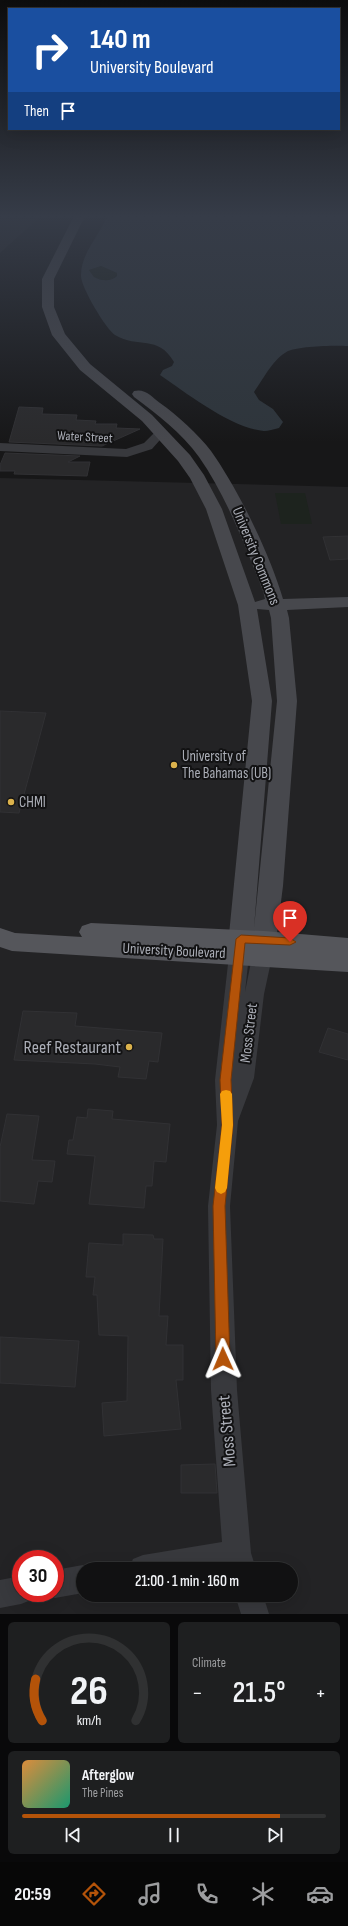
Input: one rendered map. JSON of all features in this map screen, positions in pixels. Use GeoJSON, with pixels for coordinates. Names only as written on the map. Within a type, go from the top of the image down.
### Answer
{"type":"FeatureCollection","features":[{"type":"Feature","properties":{"kind":"main road","name":"University Commons"},"geometry":{"type":"LineString","coordinates":[[47,291],[48,307],[59,335],[85,367],[147,418],[161,432],[184,458],[198,478],[214,509],[248,612],[262,701],[252,948]]}},
{"type":"Feature","properties":{"kind":"main road","name":"University Commons"},"geometry":{"type":"LineString","coordinates":[[58,291],[61,306],[72,333],[101,364],[166,414],[204,453],[237,508],[278,611],[287,701],[271,886],[252,948]]}},
{"type":"Feature","properties":{"kind":"main road"},"geometry":{"type":"LineString","coordinates":[[278,611],[348,602]]}},
{"type":"Feature","properties":{"kind":"main road"},"geometry":{"type":"LineString","coordinates":[[248,612],[278,611],[348,614]]}},
{"type":"Feature","properties":{"kind":"main road","name":"University Boulevard"},"geometry":{"type":"LineString","coordinates":[[0,932],[19,929],[252,948],[348,963]]}},
{"type":"Feature","properties":{"kind":"main road","name":"University Boulevard"},"geometry":{"type":"LineString","coordinates":[[0,938],[12,942],[252,948],[348,946]]}},
{"type":"Feature","properties":{"kind":"street","name":"Water Street"},"geometry":{"type":"LineString","coordinates":[[0,447],[127,453],[148,446],[161,432]]}},
{"type":"Feature","properties":{"kind":"street","name":"Moss Street"},"geometry":{"type":"LineString","coordinates":[[240,1561],[224,1390],[219,1206],[228,1125],[244,1078],[254,994],[252,948]]}},
{"type":"Feature","properties":{"kind":"street"},"geometry":{"type":"LineString","coordinates":[[228,1562],[240,1561]]}},
{"type":"Feature","properties":{"kind":"street"},"geometry":{"type":"LineString","coordinates":[[64,1582],[76,1580]]}},
{"type":"Feature","properties":{"kind":"street"},"geometry":{"type":"LineString","coordinates":[[0,1594],[12,1592]]}},
{"type":"Feature","properties":{"kind":"street"},"geometry":{"type":"LineString","coordinates":[[251,1602],[255,1614]]}},
{"type":"Feature","properties":{"kind":"shaded area"},"geometry":{"type":"Polygon","coordinates":[[[86,291],[348,291],[348,346],[318,346],[300,348],[293,349],[283,354],[273,364],[254,392],[259,400],[273,409],[283,422],[279,428],[264,431],[252,429],[238,424],[210,409],[160,375],[163,370],[172,366],[174,362],[168,353],[154,345],[123,339],[115,335],[106,325],[86,291]]]}},
{"type":"Feature","properties":{"kind":"shaded area"},"geometry":{"type":"Polygon","coordinates":[[[0,478],[348,487],[348,1614],[0,1614],[0,478]]]}},
{"type":"Feature","properties":{"kind":"shaded area"},"geometry":{"type":"Polygon","coordinates":[[[275,493],[305,493],[312,524],[281,524],[275,493]]]}},
{"type":"Feature","properties":{"kind":"building"},"geometry":{"type":"Polygon","coordinates":[[[19,407],[43,408],[42,414],[77,415],[76,420],[96,421],[95,424],[117,424],[116,428],[140,429],[102,446],[9,442],[19,407]]]}},
{"type":"Feature","properties":{"kind":"building"},"geometry":{"type":"Polygon","coordinates":[[[5,453],[80,456],[68,462],[90,462],[87,476],[14,474],[15,471],[0,471],[0,465],[5,453]]]}},
{"type":"Feature","properties":{"kind":"building"},"geometry":{"type":"Polygon","coordinates":[[[348,536],[348,559],[330,560],[323,537],[348,536]]]}},
{"type":"Feature","properties":{"kind":"building"},"geometry":{"type":"Polygon","coordinates":[[[0,711],[46,713],[19,813],[0,812],[0,711]]]}},
{"type":"Feature","properties":{"kind":"building"},"geometry":{"type":"Polygon","coordinates":[[[23,1011],[77,1013],[75,1026],[162,1033],[158,1062],[149,1061],[146,1079],[118,1077],[120,1067],[95,1064],[14,1060],[23,1011]]]}},
{"type":"Feature","properties":{"kind":"building"},"geometry":{"type":"Polygon","coordinates":[[[328,1028],[348,1034],[348,1060],[319,1052],[328,1028]]]}},
{"type":"Feature","properties":{"kind":"building"},"geometry":{"type":"Polygon","coordinates":[[[88,1109],[113,1111],[112,1119],[170,1124],[166,1162],[154,1161],[152,1186],[146,1186],[144,1208],[89,1204],[95,1156],[67,1154],[69,1140],[73,1140],[77,1117],[87,1118],[88,1109]]]}},
{"type":"Feature","properties":{"kind":"building"},"geometry":{"type":"Polygon","coordinates":[[[7,1114],[39,1116],[32,1160],[55,1161],[52,1182],[38,1181],[34,1204],[0,1201],[0,1147],[7,1114]]]}},
{"type":"Feature","properties":{"kind":"building"},"geometry":{"type":"Polygon","coordinates":[[[123,1234],[153,1235],[154,1239],[163,1239],[159,1316],[168,1316],[166,1345],[183,1345],[183,1380],[176,1380],[181,1429],[104,1436],[102,1403],[127,1401],[128,1336],[99,1335],[97,1295],[93,1295],[95,1277],[86,1277],[89,1243],[123,1245],[123,1234]]]}},
{"type":"Feature","properties":{"kind":"building"},"geometry":{"type":"Polygon","coordinates":[[[0,1337],[79,1341],[75,1387],[0,1383],[0,1337]]]}},
{"type":"Feature","properties":{"kind":"building"},"geometry":{"type":"Polygon","coordinates":[[[215,1464],[217,1493],[181,1493],[181,1465],[215,1464]]]}},
{"type":"Feature","properties":{"kind":"slow traffic"},"geometry":{"type":"LineString","coordinates":[[221,1188],[228,1125],[226,1094]]}},
{"type":"Feature","properties":{"kind":"place","name":"University of The Bahamas (UB)"},"geometry":{"type":"Point","coordinates":[174,765]}},
{"type":"Feature","properties":{"kind":"place","name":"CHMI"},"geometry":{"type":"Point","coordinates":[11,802]}},
{"type":"Feature","properties":{"kind":"place","name":"Reef Restaurant"},"geometry":{"type":"Point","coordinates":[129,1047]}},
{"type":"Feature","properties":{"kind":"route"},"geometry":{"type":"LineString","coordinates":[[223,1359],[219,1206],[228,1125],[225,1080],[241,939],[290,942]]}}]}
